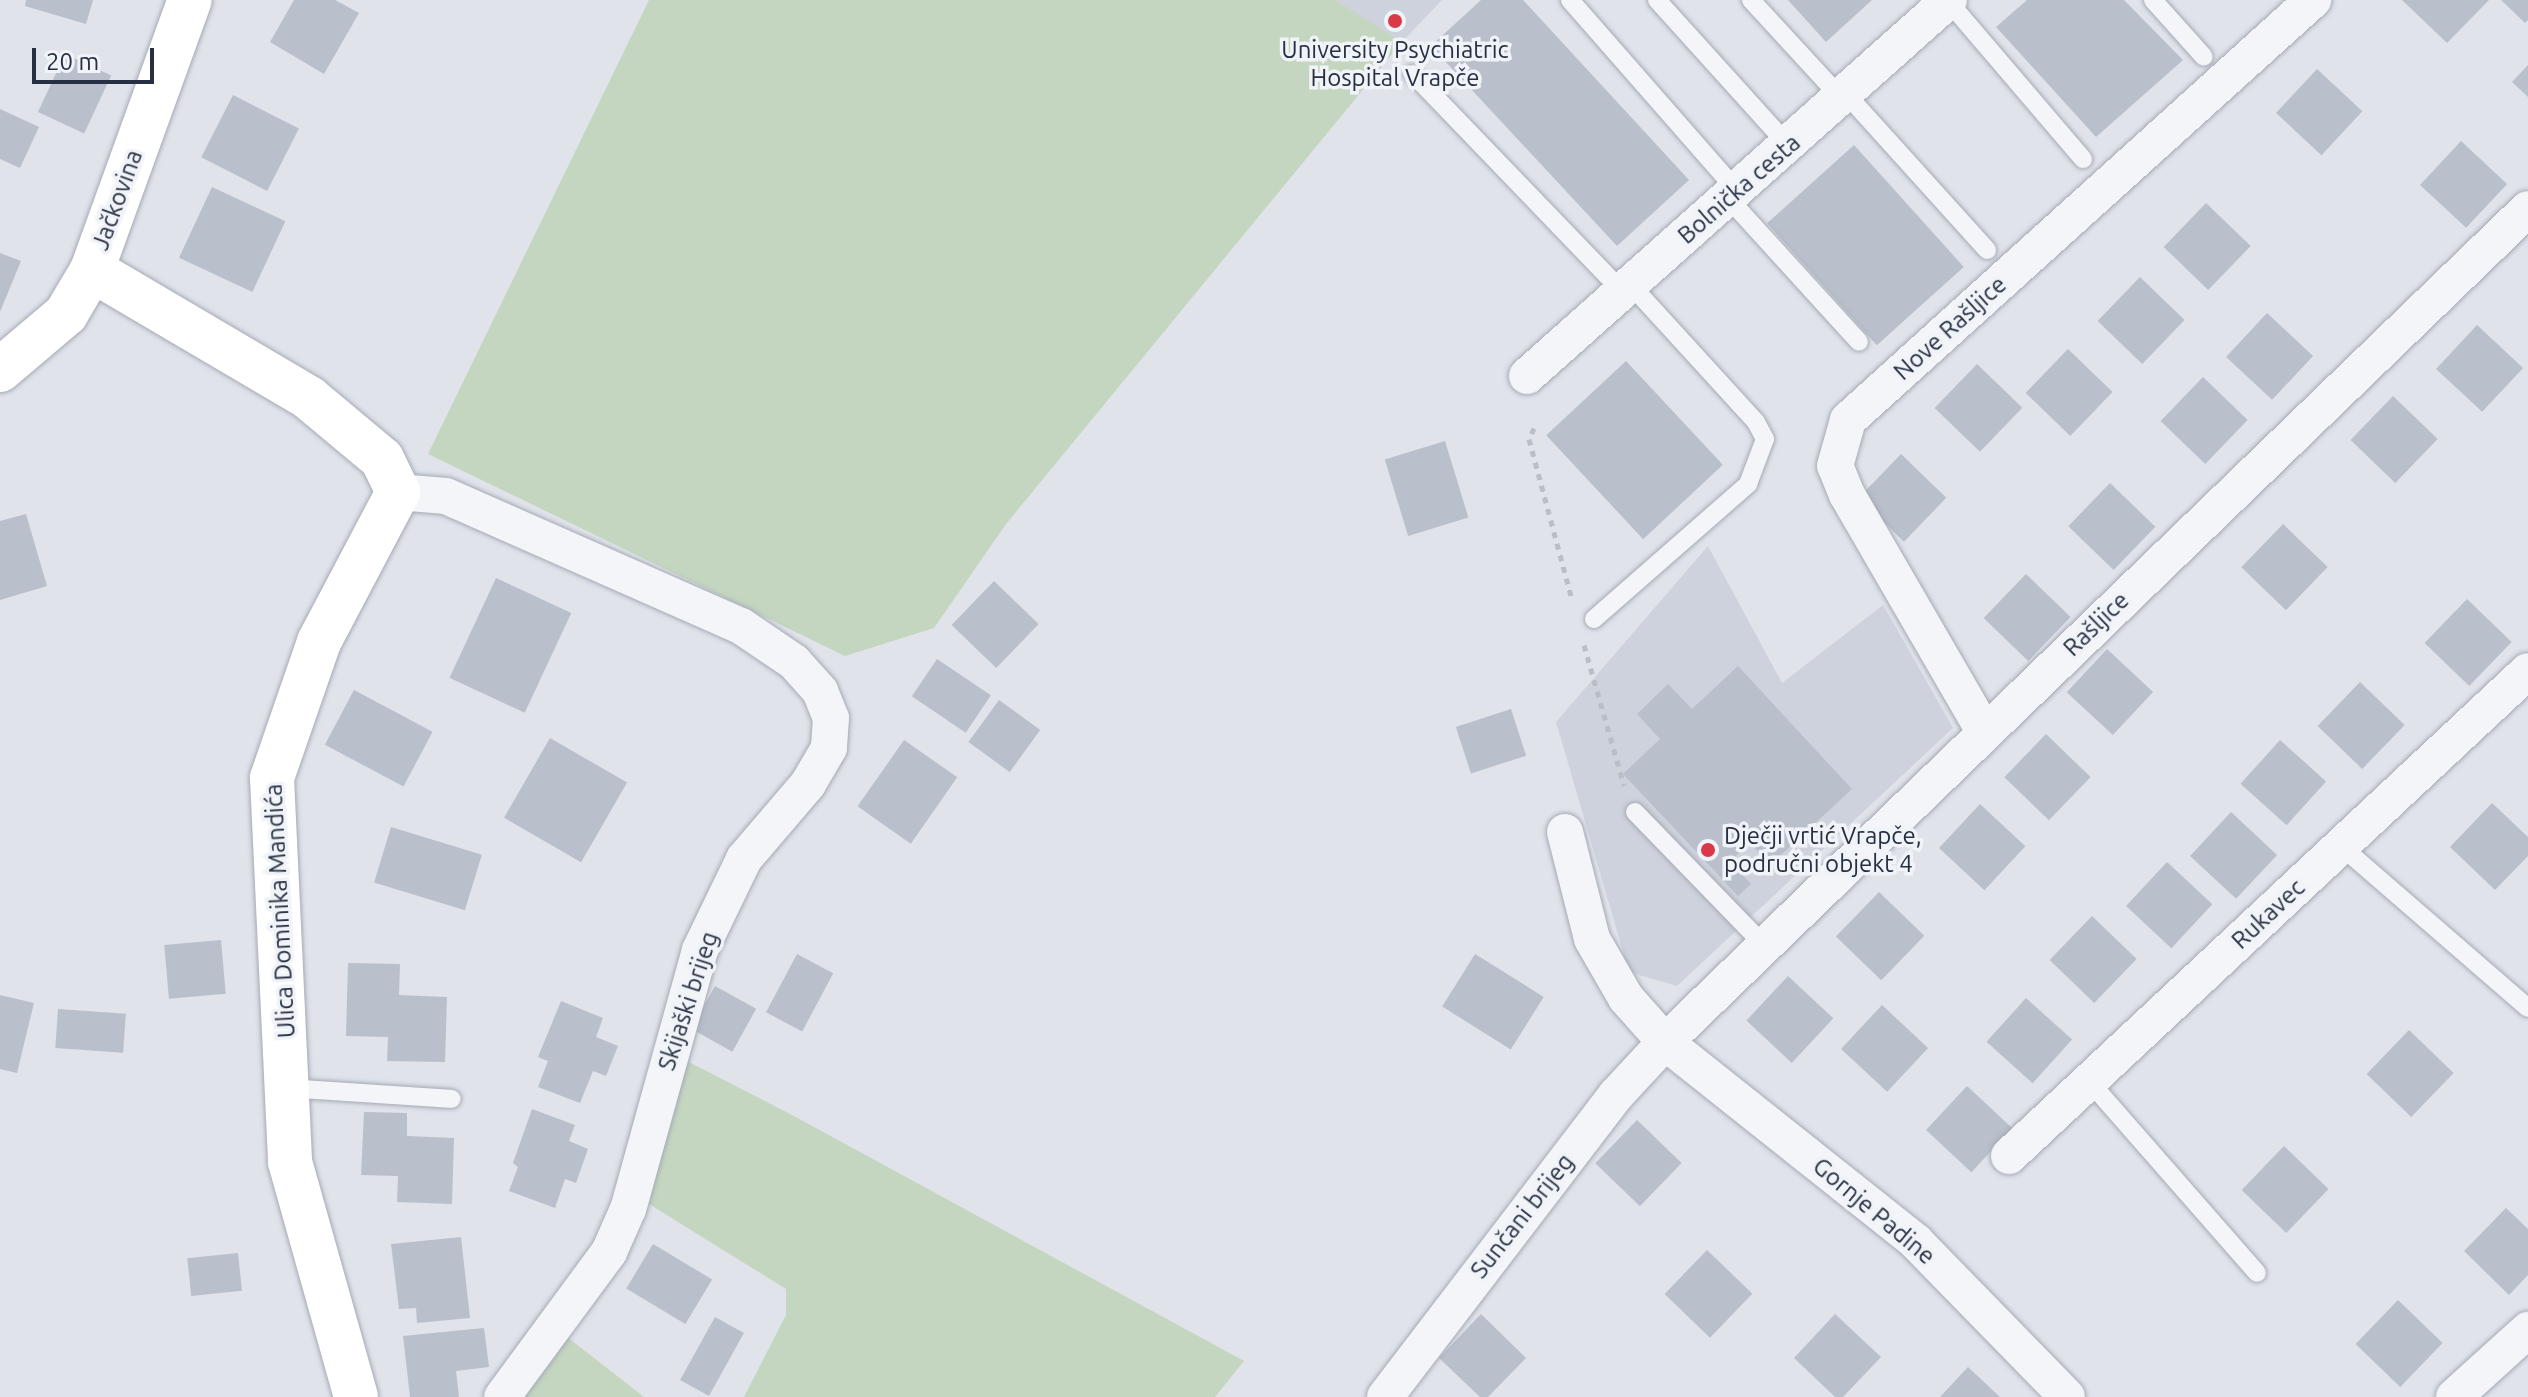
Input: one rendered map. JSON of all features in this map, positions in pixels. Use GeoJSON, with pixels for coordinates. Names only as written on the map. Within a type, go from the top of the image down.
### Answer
{"type":"FeatureCollection","features":[{"type":"Feature","properties":{"kind":"street","name":"Jačkovina"},"geometry":{"type":"LineString","coordinates":[[0,370],[66,314],[92,270],[190,0]]}},
{"type":"Feature","properties":{"kind":"street","name":"Bolnička cesta"},"geometry":{"type":"LineString","coordinates":[[1527,376],[1845,97],[1949,0]]}},
{"type":"Feature","properties":{"kind":"street","name":"Nove Rašljice"},"geometry":{"type":"LineString","coordinates":[[1984,731],[1847,495],[1835,466],[1848,420],[2313,0]]}},
{"type":"Feature","properties":{"kind":"street","name":"Rašljice"},"geometry":{"type":"LineString","coordinates":[[1665,1042],[2528,209]]}},
{"type":"Feature","properties":{"kind":"street"},"geometry":{"type":"LineString","coordinates":[[92,270],[309,398],[382,459],[398,492]]}},
{"type":"Feature","properties":{"kind":"street","name":"Ulica Dominika Mandića"},"geometry":{"type":"LineString","coordinates":[[356,1397],[290,1162],[272,778],[319,642],[398,492]]}},
{"type":"Feature","properties":{"kind":"street","name":"Skijaški brijeg"},"geometry":{"type":"LineString","coordinates":[[398,492],[446,496],[741,626],[794,662],[820,691],[831,718],[829,748],[808,784],[744,859],[700,950],[628,1209],[609,1252],[502,1397]]}},
{"type":"Feature","properties":{"kind":"street","name":"Rukavec"},"geometry":{"type":"LineString","coordinates":[[2009,1156],[2528,671]]}},
{"type":"Feature","properties":{"kind":"street","name":"Gornje Padine"},"geometry":{"type":"LineString","coordinates":[[1565,832],[1592,939],[1626,998],[1665,1042],[1916,1242],[2067,1397]]}},
{"type":"Feature","properties":{"kind":"street","name":"Sunčani brijeg"},"geometry":{"type":"LineString","coordinates":[[1385,1397],[1616,1095],[1665,1042]]}},
{"type":"Feature","properties":{"kind":"street"},"geometry":{"type":"LineString","coordinates":[[2454,1397],[2528,1330]]}},
{"type":"Feature","properties":{"kind":"lane"},"geometry":{"type":"LineString","coordinates":[[1570,0],[1859,342]]}},
{"type":"Feature","properties":{"kind":"lane"},"geometry":{"type":"LineString","coordinates":[[1657,0],[1789,146]]}},
{"type":"Feature","properties":{"kind":"lane"},"geometry":{"type":"LineString","coordinates":[[1751,0],[1987,250]]}},
{"type":"Feature","properties":{"kind":"lane"},"geometry":{"type":"LineString","coordinates":[[1949,0],[2083,159]]}},
{"type":"Feature","properties":{"kind":"lane"},"geometry":{"type":"LineString","coordinates":[[2153,0],[2204,57]]}},
{"type":"Feature","properties":{"kind":"lane"},"geometry":{"type":"LineString","coordinates":[[1413,74],[1756,422],[1765,439],[1748,484],[1594,619]]}},
{"type":"Feature","properties":{"kind":"lane"},"geometry":{"type":"LineString","coordinates":[[1635,812],[1764,945]]}},
{"type":"Feature","properties":{"kind":"lane"},"geometry":{"type":"LineString","coordinates":[[2341,846],[2528,1008]]}},
{"type":"Feature","properties":{"kind":"lane"},"geometry":{"type":"LineString","coordinates":[[2089,1081],[2257,1273]]}},
{"type":"Feature","properties":{"kind":"lane"},"geometry":{"type":"LineString","coordinates":[[288,1088],[452,1099]]}},
{"type":"Feature","properties":{"kind":"shaded area","name":"University Psychiatric Hospital Vrapče"},"geometry":{"type":"Polygon","coordinates":[[[1333,0],[1442,0],[1402,42],[1333,0]]]}},
{"type":"Feature","properties":{"kind":"shaded area","name":"Dječji vrtić Vrapče, područni objekt 4"},"geometry":{"type":"Polygon","coordinates":[[[1708,546],[1782,683],[1883,605],[1953,728],[1677,986],[1629,972],[1556,722],[1708,546]]]}},
{"type":"Feature","properties":{"kind":"green space"},"geometry":{"type":"Polygon","coordinates":[[[649,0],[1335,0],[1402,42],[1006,524],[934,628],[845,656],[428,454],[649,0]]]}},
{"type":"Feature","properties":{"kind":"green space"},"geometry":{"type":"Polygon","coordinates":[[[683,1059],[1244,1361],[1215,1397],[744,1397],[786,1315],[786,1289],[649,1204],[683,1059]]]}},
{"type":"Feature","properties":{"kind":"green space"},"geometry":{"type":"Polygon","coordinates":[[[562,1333],[644,1397],[518,1397],[562,1333]]]}},
{"type":"Feature","properties":{"kind":"building"},"geometry":{"type":"Polygon","coordinates":[[[26,0],[93,0],[86,24],[25,6],[26,0]]]}},
{"type":"Feature","properties":{"kind":"building"},"geometry":{"type":"Polygon","coordinates":[[[294,0],[335,0],[359,13],[324,74],[270,42],[294,0]]]}},
{"type":"Feature","properties":{"kind":"building"},"geometry":{"type":"Polygon","coordinates":[[[1481,0],[1523,0],[1689,180],[1617,246],[1431,46],[1481,0]]]}},
{"type":"Feature","properties":{"kind":"building"},"geometry":{"type":"Polygon","coordinates":[[[1788,0],[1872,0],[1826,42],[1788,0]]]}},
{"type":"Feature","properties":{"kind":"building"},"geometry":{"type":"Polygon","coordinates":[[[2027,0],[2124,0],[2183,60],[2096,137],[1996,27],[2027,0]]]}},
{"type":"Feature","properties":{"kind":"building"},"geometry":{"type":"Polygon","coordinates":[[[2402,0],[2489,0],[2447,43],[2402,0]]]}},
{"type":"Feature","properties":{"kind":"building"},"geometry":{"type":"Polygon","coordinates":[[[2501,0],[2528,0],[2528,20],[2525,23],[2501,0]]]}},
{"type":"Feature","properties":{"kind":"building"},"geometry":{"type":"Polygon","coordinates":[[[65,54],[111,76],[84,134],[38,112],[65,54]]]}},
{"type":"Feature","properties":{"kind":"building"},"geometry":{"type":"Polygon","coordinates":[[[2528,65],[2528,97],[2512,82],[2528,65]]]}},
{"type":"Feature","properties":{"kind":"building"},"geometry":{"type":"Polygon","coordinates":[[[2317,69],[2362,111],[2321,155],[2276,113],[2317,69]]]}},
{"type":"Feature","properties":{"kind":"building"},"geometry":{"type":"Polygon","coordinates":[[[233,95],[299,129],[267,191],[201,157],[233,95]]]}},
{"type":"Feature","properties":{"kind":"building"},"geometry":{"type":"Polygon","coordinates":[[[0,109],[39,127],[20,168],[0,159],[0,109]]]}},
{"type":"Feature","properties":{"kind":"building"},"geometry":{"type":"Polygon","coordinates":[[[2461,141],[2507,184],[2466,228],[2420,185],[2461,141]]]}},
{"type":"Feature","properties":{"kind":"building"},"geometry":{"type":"Polygon","coordinates":[[[1854,145],[1964,267],[1877,345],[1767,223],[1854,145]]]}},
{"type":"Feature","properties":{"kind":"building"},"geometry":{"type":"Polygon","coordinates":[[[212,187],[285,221],[252,292],[179,258],[212,187]]]}},
{"type":"Feature","properties":{"kind":"building"},"geometry":{"type":"Polygon","coordinates":[[[2206,203],[2251,246],[2208,290],[2164,247],[2206,203]]]}},
{"type":"Feature","properties":{"kind":"building"},"geometry":{"type":"Polygon","coordinates":[[[0,253],[21,261],[0,312],[0,253]]]}},
{"type":"Feature","properties":{"kind":"building"},"geometry":{"type":"Polygon","coordinates":[[[2140,277],[2185,320],[2142,364],[2098,321],[2140,277]]]}},
{"type":"Feature","properties":{"kind":"building"},"geometry":{"type":"Polygon","coordinates":[[[2267,313],[2313,356],[2272,400],[2226,357],[2267,313]]]}},
{"type":"Feature","properties":{"kind":"building"},"geometry":{"type":"Polygon","coordinates":[[[2477,325],[2523,368],[2482,412],[2436,369],[2477,325]]]}},
{"type":"Feature","properties":{"kind":"building"},"geometry":{"type":"Polygon","coordinates":[[[2068,349],[2113,392],[2070,436],[2026,393],[2068,349]]]}},
{"type":"Feature","properties":{"kind":"building"},"geometry":{"type":"Polygon","coordinates":[[[1626,361],[1723,465],[1643,539],[1546,435],[1626,361]]]}},
{"type":"Feature","properties":{"kind":"building"},"geometry":{"type":"Polygon","coordinates":[[[1977,364],[2022,408],[1980,452],[1935,408],[1977,364]]]}},
{"type":"Feature","properties":{"kind":"building"},"geometry":{"type":"Polygon","coordinates":[[[2203,377],[2248,420],[2205,464],[2161,421],[2203,377]]]}},
{"type":"Feature","properties":{"kind":"building"},"geometry":{"type":"Polygon","coordinates":[[[2393,396],[2438,439],[2395,483],[2351,440],[2393,396]]]}},
{"type":"Feature","properties":{"kind":"building"},"geometry":{"type":"Polygon","coordinates":[[[1445,441],[1468,518],[1408,536],[1385,459],[1445,441]]]}},
{"type":"Feature","properties":{"kind":"building"},"geometry":{"type":"Polygon","coordinates":[[[1901,454],[1946,498],[1904,542],[1859,498],[1901,454]]]}},
{"type":"Feature","properties":{"kind":"building"},"geometry":{"type":"Polygon","coordinates":[[[2110,483],[2155,527],[2114,570],[2068,526],[2110,483]]]}},
{"type":"Feature","properties":{"kind":"building"},"geometry":{"type":"Polygon","coordinates":[[[26,514],[47,586],[0,600],[0,521],[26,514]]]}},
{"type":"Feature","properties":{"kind":"building"},"geometry":{"type":"Polygon","coordinates":[[[2283,524],[2328,567],[2286,610],[2241,567],[2283,524]]]}},
{"type":"Feature","properties":{"kind":"building"},"geometry":{"type":"Polygon","coordinates":[[[2026,574],[2071,617],[2028,661],[1984,618],[2026,574]]]}},
{"type":"Feature","properties":{"kind":"building"},"geometry":{"type":"Polygon","coordinates":[[[496,578],[571,613],[525,713],[450,678],[496,578]]]}},
{"type":"Feature","properties":{"kind":"building"},"geometry":{"type":"Polygon","coordinates":[[[994,581],[1039,624],[996,668],[952,625],[994,581]]]}},
{"type":"Feature","properties":{"kind":"building"},"geometry":{"type":"Polygon","coordinates":[[[2467,599],[2512,642],[2469,686],[2425,643],[2467,599]]]}},
{"type":"Feature","properties":{"kind":"building"},"geometry":{"type":"Polygon","coordinates":[[[2107,649],[2153,692],[2113,735],[2067,692],[2107,649]]]}},
{"type":"Feature","properties":{"kind":"building"},"geometry":{"type":"Polygon","coordinates":[[[937,659],[991,695],[966,733],[912,696],[937,659]]]}},
{"type":"Feature","properties":{"kind":"building"},"geometry":{"type":"Polygon","coordinates":[[[1738,666],[1852,789],[1770,865],[1750,843],[1730,861],[1751,884],[1738,896],[1623,774],[1660,739],[1637,714],[1668,684],[1692,709],[1738,666]]]}},
{"type":"Feature","properties":{"kind":"building"},"geometry":{"type":"Polygon","coordinates":[[[2360,682],[2405,725],[2362,769],[2318,726],[2360,682]]]}},
{"type":"Feature","properties":{"kind":"building"},"geometry":{"type":"Polygon","coordinates":[[[354,690],[433,732],[403,787],[325,745],[354,690]]]}},
{"type":"Feature","properties":{"kind":"building"},"geometry":{"type":"Polygon","coordinates":[[[999,700],[1040,730],[1010,772],[968,742],[999,700]]]}},
{"type":"Feature","properties":{"kind":"building"},"geometry":{"type":"Polygon","coordinates":[[[1511,709],[1526,756],[1471,774],[1456,727],[1511,709]]]}},
{"type":"Feature","properties":{"kind":"building"},"geometry":{"type":"Polygon","coordinates":[[[2046,734],[2091,777],[2049,820],[2004,777],[2046,734]]]}},
{"type":"Feature","properties":{"kind":"building"},"geometry":{"type":"Polygon","coordinates":[[[550,738],[627,782],[581,862],[504,818],[550,738]]]}},
{"type":"Feature","properties":{"kind":"building"},"geometry":{"type":"Polygon","coordinates":[[[904,740],[957,777],[911,844],[858,806],[904,740]]]}},
{"type":"Feature","properties":{"kind":"building"},"geometry":{"type":"Polygon","coordinates":[[[2280,740],[2326,781],[2287,825],[2241,784],[2280,740]]]}},
{"type":"Feature","properties":{"kind":"building"},"geometry":{"type":"Polygon","coordinates":[[[2492,803],[2528,837],[2528,856],[2495,890],[2450,847],[2492,803]]]}},
{"type":"Feature","properties":{"kind":"building"},"geometry":{"type":"Polygon","coordinates":[[[1980,804],[2025,846],[1984,890],[1939,848],[1980,804]]]}},
{"type":"Feature","properties":{"kind":"building"},"geometry":{"type":"Polygon","coordinates":[[[2231,812],[2277,855],[2236,899],[2190,856],[2231,812]]]}},
{"type":"Feature","properties":{"kind":"building"},"geometry":{"type":"Polygon","coordinates":[[[391,827],[482,855],[465,910],[374,882],[391,827]]]}},
{"type":"Feature","properties":{"kind":"building"},"geometry":{"type":"Polygon","coordinates":[[[2167,862],[2212,904],[2171,948],[2126,906],[2167,862]]]}},
{"type":"Feature","properties":{"kind":"building"},"geometry":{"type":"Polygon","coordinates":[[[1879,892],[1924,936],[1881,980],[1836,937],[1879,892]]]}},
{"type":"Feature","properties":{"kind":"building"},"geometry":{"type":"Polygon","coordinates":[[[2092,916],[2137,959],[2094,1003],[2050,960],[2092,916]]]}},
{"type":"Feature","properties":{"kind":"building"},"geometry":{"type":"Polygon","coordinates":[[[221,940],[226,994],[169,999],[164,945],[221,940]]]}},
{"type":"Feature","properties":{"kind":"building"},"geometry":{"type":"Polygon","coordinates":[[[797,954],[833,973],[802,1032],[766,1012],[797,954]]]}},
{"type":"Feature","properties":{"kind":"building"},"geometry":{"type":"Polygon","coordinates":[[[1475,954],[1544,997],[1511,1050],[1442,1007],[1475,954]]]}},
{"type":"Feature","properties":{"kind":"building"},"geometry":{"type":"Polygon","coordinates":[[[348,963],[400,964],[399,995],[447,997],[445,1062],[387,1061],[388,1037],[346,1036],[348,963]]]}},
{"type":"Feature","properties":{"kind":"building"},"geometry":{"type":"Polygon","coordinates":[[[1788,976],[1833,1018],[1792,1063],[1746,1021],[1788,976]]]}},
{"type":"Feature","properties":{"kind":"building"},"geometry":{"type":"Polygon","coordinates":[[[715,986],[756,1009],[732,1052],[691,1029],[715,986]]]}},
{"type":"Feature","properties":{"kind":"building"},"geometry":{"type":"Polygon","coordinates":[[[0,995],[34,1003],[17,1073],[0,1069],[0,995]]]}},
{"type":"Feature","properties":{"kind":"building"},"geometry":{"type":"Polygon","coordinates":[[[2026,998],[2072,1039],[2033,1083],[1987,1042],[2026,998]]]}},
{"type":"Feature","properties":{"kind":"building"},"geometry":{"type":"Polygon","coordinates":[[[561,1001],[603,1018],[596,1037],[618,1046],[606,1076],[593,1071],[580,1103],[538,1087],[548,1061],[538,1057],[561,1001]]]}},
{"type":"Feature","properties":{"kind":"building"},"geometry":{"type":"Polygon","coordinates":[[[1882,1005],[1928,1048],[1887,1092],[1841,1049],[1882,1005]]]}},
{"type":"Feature","properties":{"kind":"building"},"geometry":{"type":"Polygon","coordinates":[[[58,1009],[126,1014],[123,1053],[55,1048],[58,1009]]]}},
{"type":"Feature","properties":{"kind":"building"},"geometry":{"type":"Polygon","coordinates":[[[2409,1030],[2454,1073],[2411,1117],[2367,1074],[2409,1030]]]}},
{"type":"Feature","properties":{"kind":"building"},"geometry":{"type":"Polygon","coordinates":[[[1967,1086],[2012,1128],[1971,1172],[1926,1130],[1967,1086]]]}},
{"type":"Feature","properties":{"kind":"building"},"geometry":{"type":"Polygon","coordinates":[[[532,1109],[575,1125],[569,1141],[588,1149],[576,1183],[565,1179],[555,1208],[509,1191],[518,1167],[513,1163],[532,1109]]]}},
{"type":"Feature","properties":{"kind":"building"},"geometry":{"type":"Polygon","coordinates":[[[364,1112],[407,1113],[407,1136],[454,1138],[452,1204],[397,1202],[398,1176],[361,1175],[364,1112]]]}},
{"type":"Feature","properties":{"kind":"building"},"geometry":{"type":"Polygon","coordinates":[[[1637,1120],[1682,1163],[1640,1206],[1595,1163],[1637,1120]]]}},
{"type":"Feature","properties":{"kind":"building"},"geometry":{"type":"Polygon","coordinates":[[[2284,1146],[2329,1189],[2286,1233],[2242,1190],[2284,1146]]]}},
{"type":"Feature","properties":{"kind":"building"},"geometry":{"type":"Polygon","coordinates":[[[2506,1208],[2528,1229],[2528,1275],[2509,1295],[2464,1251],[2506,1208]]]}},
{"type":"Feature","properties":{"kind":"building"},"geometry":{"type":"Polygon","coordinates":[[[461,1237],[470,1318],[417,1323],[416,1308],[399,1309],[391,1244],[461,1237]]]}},
{"type":"Feature","properties":{"kind":"building"},"geometry":{"type":"Polygon","coordinates":[[[653,1244],[712,1280],[685,1324],[626,1289],[653,1244]]]}},
{"type":"Feature","properties":{"kind":"building"},"geometry":{"type":"Polygon","coordinates":[[[1707,1250],[1752,1294],[1710,1338],[1665,1294],[1707,1250]]]}},
{"type":"Feature","properties":{"kind":"building"},"geometry":{"type":"Polygon","coordinates":[[[238,1253],[242,1291],[191,1296],[187,1258],[238,1253]]]}},
{"type":"Feature","properties":{"kind":"building"},"geometry":{"type":"Polygon","coordinates":[[[2398,1300],[2443,1343],[2400,1387],[2356,1344],[2398,1300]]]}},
{"type":"Feature","properties":{"kind":"building"},"geometry":{"type":"Polygon","coordinates":[[[1481,1314],[1526,1358],[1488,1397],[1480,1397],[1439,1358],[1481,1314]]]}},
{"type":"Feature","properties":{"kind":"building"},"geometry":{"type":"Polygon","coordinates":[[[1835,1314],[1881,1357],[1843,1397],[1835,1397],[1794,1358],[1835,1314]]]}},
{"type":"Feature","properties":{"kind":"building"},"geometry":{"type":"Polygon","coordinates":[[[715,1317],[744,1333],[709,1396],[680,1380],[715,1317]]]}},
{"type":"Feature","properties":{"kind":"building"},"geometry":{"type":"Polygon","coordinates":[[[484,1328],[489,1367],[456,1371],[459,1397],[410,1397],[403,1336],[484,1328]]]}},
{"type":"Feature","properties":{"kind":"building"},"geometry":{"type":"Polygon","coordinates":[[[1968,1367],[2000,1397],[1940,1397],[1968,1367]]]}},
{"type":"Feature","properties":{"kind":"place","name":"University Psychiatric Hospital Vrapče"},"geometry":{"type":"Point","coordinates":[1395,21]}},
{"type":"Feature","properties":{"kind":"place","name":"Dječji vrtić Vrapče, područni objekt 4"},"geometry":{"type":"Point","coordinates":[1708,850]}}]}
